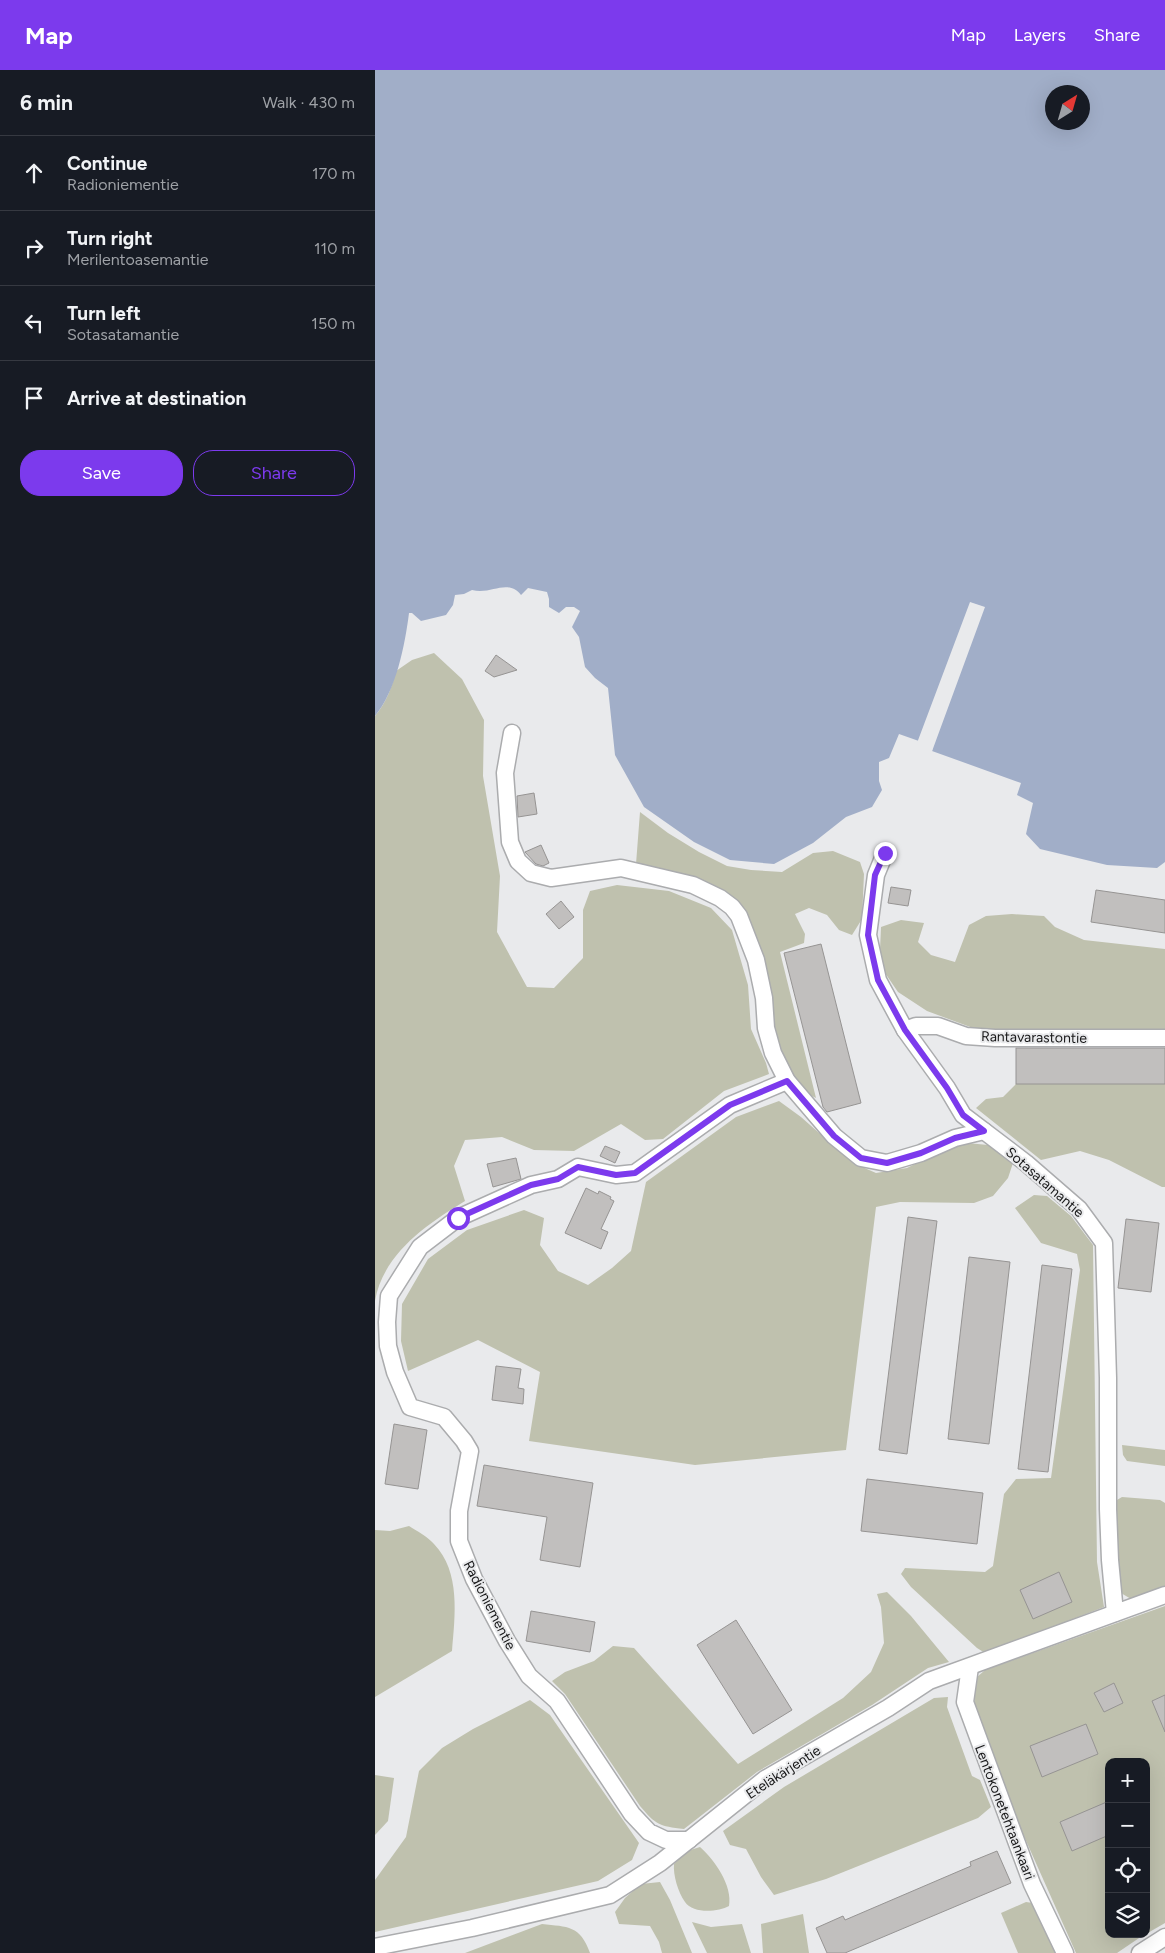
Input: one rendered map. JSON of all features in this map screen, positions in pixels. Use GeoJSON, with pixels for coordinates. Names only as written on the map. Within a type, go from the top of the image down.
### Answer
{"type":"FeatureCollection","features":[{"type":"Feature","properties":{"kind":"street"},"geometry":{"type":"LineString","coordinates":[[511,733],[505,773],[510,842],[518,861],[531,873],[551,878],[621,868],[693,886],[720,898],[732,907],[739,916],[756,960],[763,998],[765,1028],[773,1053],[787,1081],[834,1136],[861,1158],[887,1163],[921,1153],[955,1138],[984,1131]]}},
{"type":"Feature","properties":{"kind":"street","name":"Sotasatamantie"},"geometry":{"type":"LineString","coordinates":[[885,853],[875,875],[868,935],[878,980],[905,1030],[947,1088],[963,1115],[1026,1163],[1079,1209],[1104,1243],[1108,1378],[1107,1509],[1115,1613]]}},
{"type":"Feature","properties":{"kind":"street","name":"Rantavarastontie"},"geometry":{"type":"LineString","coordinates":[[905,1030],[916,1026],[938,1026],[966,1036],[995,1038],[1165,1038]]}},
{"type":"Feature","properties":{"kind":"street","name":"Radioniementie"},"geometry":{"type":"LineString","coordinates":[[689,1840],[666,1840],[649,1832],[633,1814],[557,1700],[529,1676],[507,1641],[474,1579],[459,1541],[459,1510],[470,1451],[444,1417],[410,1408],[395,1372],[388,1346],[389,1296],[421,1247],[458,1218],[531,1185],[558,1179],[578,1167],[616,1175],[635,1173],[730,1105],[787,1081]]}},
{"type":"Feature","properties":{"kind":"street","name":"Eteläkärjentie"},"geometry":{"type":"LineString","coordinates":[[375,1947],[472,1928],[610,1895],[660,1863],[765,1779],[888,1708],[929,1681],[970,1667],[1035,1640],[1165,1595]]}},
{"type":"Feature","properties":{"kind":"street","name":"Lentokonetehtaankaari"},"geometry":{"type":"LineString","coordinates":[[970,1667],[965,1702],[1032,1884],[1065,1953]]}},
{"type":"Feature","properties":{"kind":"street"},"geometry":{"type":"LineString","coordinates":[[1140,1953],[1165,1937]]}},
{"type":"Feature","properties":{"kind":"green space"},"geometry":{"type":"Polygon","coordinates":[[[434,653],[462,679],[484,720],[483,776],[500,876],[497,932],[527,987],[554,988],[583,958],[583,910],[590,891],[617,885],[669,891],[711,908],[732,930],[748,985],[751,1029],[769,1074],[724,1091],[663,1139],[645,1140],[621,1124],[574,1151],[534,1150],[502,1137],[465,1140],[454,1166],[465,1201],[422,1230],[397,1255],[387,1269],[375,1301],[375,716],[388,695],[396,671],[412,660],[434,653]]]}},
{"type":"Feature","properties":{"kind":"green space"},"geometry":{"type":"Polygon","coordinates":[[[640,812],[668,833],[727,866],[782,872],[813,853],[833,851],[860,862],[864,874],[862,919],[852,935],[839,930],[827,915],[809,908],[795,914],[805,934],[804,943],[780,952],[816,1098],[806,1093],[787,1069],[774,1039],[760,950],[698,879],[656,867],[636,864],[640,812]]]}},
{"type":"Feature","properties":{"kind":"green space"},"geometry":{"type":"Polygon","coordinates":[[[1012,914],[1044,916],[1055,927],[1084,940],[1165,949],[1165,1030],[1012,1031],[973,1028],[927,1011],[898,992],[885,973],[880,950],[881,927],[901,920],[924,923],[918,942],[931,955],[955,962],[969,925],[986,916],[1012,914]]]}},
{"type":"Feature","properties":{"kind":"green space"},"geometry":{"type":"Polygon","coordinates":[[[1016,1084],[1165,1084],[1165,1187],[1109,1160],[1080,1151],[1041,1160],[976,1108],[986,1099],[1003,1097],[1016,1084]]]}},
{"type":"Feature","properties":{"kind":"green space"},"geometry":{"type":"Polygon","coordinates":[[[779,1101],[801,1117],[853,1163],[876,1173],[907,1168],[931,1156],[967,1143],[988,1145],[1001,1152],[1013,1163],[1008,1178],[993,1196],[974,1203],[900,1202],[876,1207],[846,1450],[695,1465],[529,1441],[540,1372],[478,1340],[408,1371],[401,1341],[402,1304],[428,1259],[467,1230],[524,1210],[544,1218],[540,1245],[558,1271],[588,1285],[612,1268],[631,1251],[646,1182],[736,1117],[779,1101]]]}},
{"type":"Feature","properties":{"kind":"green space"},"geometry":{"type":"Polygon","coordinates":[[[1034,1195],[1047,1196],[1071,1216],[1093,1245],[1097,1562],[1104,1607],[985,1653],[977,1648],[911,1587],[901,1574],[905,1568],[985,1572],[993,1566],[1004,1494],[1016,1479],[1051,1478],[1080,1270],[1077,1254],[1041,1243],[1015,1208],[1034,1195]]]}},
{"type":"Feature","properties":{"kind":"green space"},"geometry":{"type":"Polygon","coordinates":[[[1122,1445],[1165,1450],[1165,1466],[1127,1461],[1123,1455],[1122,1445]]]}},
{"type":"Feature","properties":{"kind":"green space"},"geometry":{"type":"Polygon","coordinates":[[[1122,1497],[1160,1500],[1165,1503],[1165,1587],[1131,1599],[1121,1593],[1119,1581],[1115,1506],[1117,1500],[1122,1497]]]}},
{"type":"Feature","properties":{"kind":"green space"},"geometry":{"type":"Polygon","coordinates":[[[409,1526],[434,1544],[443,1555],[449,1568],[455,1609],[452,1651],[375,1697],[375,1530],[390,1531],[409,1526]]]}},
{"type":"Feature","properties":{"kind":"green space"},"geometry":{"type":"Polygon","coordinates":[[[887,1592],[911,1616],[949,1662],[928,1668],[872,1705],[757,1772],[684,1829],[669,1827],[654,1821],[645,1812],[565,1694],[552,1681],[565,1672],[594,1661],[613,1646],[634,1648],[738,1764],[843,1698],[871,1672],[884,1643],[881,1607],[877,1594],[887,1592]]]}},
{"type":"Feature","properties":{"kind":"green space"},"geometry":{"type":"Polygon","coordinates":[[[1165,1606],[1165,1923],[1150,1932],[1150,1758],[1105,1758],[1105,1938],[1139,1938],[1117,1953],[1076,1953],[1023,1834],[974,1704],[976,1678],[985,1670],[1165,1606]]]}},
{"type":"Feature","properties":{"kind":"green space"},"geometry":{"type":"Polygon","coordinates":[[[948,1697],[947,1707],[972,1776],[980,1780],[991,1807],[978,1818],[826,1879],[774,1895],[761,1877],[746,1849],[730,1845],[723,1831],[784,1787],[934,1698],[948,1697]]]}},
{"type":"Feature","properties":{"kind":"green space"},"geometry":{"type":"Polygon","coordinates":[[[530,1700],[550,1715],[639,1843],[632,1860],[598,1881],[375,1932],[375,1880],[406,1837],[419,1771],[442,1748],[473,1729],[530,1700]]]}},
{"type":"Feature","properties":{"kind":"green space"},"geometry":{"type":"Polygon","coordinates":[[[375,1775],[394,1778],[388,1821],[375,1835],[375,1775]]]}},
{"type":"Feature","properties":{"kind":"green space"},"geometry":{"type":"Polygon","coordinates":[[[700,1847],[711,1858],[728,1890],[729,1906],[719,1910],[706,1911],[689,1906],[680,1893],[675,1878],[674,1864],[687,1851],[700,1847]]]}},
{"type":"Feature","properties":{"kind":"green space"},"geometry":{"type":"Polygon","coordinates":[[[660,1882],[670,1900],[692,1953],[662,1953],[659,1942],[650,1926],[619,1924],[615,1912],[625,1898],[641,1884],[660,1882]]]}},
{"type":"Feature","properties":{"kind":"green space"},"geometry":{"type":"Polygon","coordinates":[[[1026,1902],[1033,1903],[1059,1953],[1018,1953],[1001,1913],[1026,1902]]]}},
{"type":"Feature","properties":{"kind":"green space"},"geometry":{"type":"Polygon","coordinates":[[[803,1914],[809,1953],[763,1953],[761,1924],[803,1914]]]}},
{"type":"Feature","properties":{"kind":"green space"},"geometry":{"type":"Polygon","coordinates":[[[692,1922],[711,1927],[742,1924],[751,1953],[707,1953],[692,1922]]]}},
{"type":"Feature","properties":{"kind":"green space"},"geometry":{"type":"Polygon","coordinates":[[[542,1924],[566,1927],[577,1932],[582,1937],[590,1953],[465,1953],[542,1924]]]}},
{"type":"Feature","properties":{"kind":"water"},"geometry":{"type":"Polygon","coordinates":[[[375,70],[1165,70],[1165,862],[1157,868],[1107,865],[1040,849],[1026,834],[1033,803],[1017,795],[1021,783],[932,751],[933,746],[899,734],[889,758],[879,762],[879,781],[882,790],[872,807],[846,817],[813,843],[774,864],[730,860],[694,842],[644,807],[615,755],[608,688],[585,667],[579,637],[572,627],[580,611],[574,607],[566,607],[559,613],[549,607],[547,592],[528,588],[521,595],[516,590],[505,587],[479,591],[472,590],[464,594],[455,595],[453,605],[446,615],[421,621],[412,613],[409,613],[402,653],[394,681],[375,716],[375,70]]]}},
{"type":"Feature","properties":{"kind":"pier"},"geometry":{"type":"Polygon","coordinates":[[[970,602],[985,607],[931,754],[929,752],[930,748],[917,743],[970,602]]]}},
{"type":"Feature","properties":{"kind":"building"},"geometry":{"type":"Polygon","coordinates":[[[496,655],[517,670],[494,677],[485,671],[496,655]]]}},
{"type":"Feature","properties":{"kind":"building"},"geometry":{"type":"Polygon","coordinates":[[[534,793],[537,814],[518,817],[517,796],[534,793]]]}},
{"type":"Feature","properties":{"kind":"building"},"geometry":{"type":"Polygon","coordinates":[[[541,845],[549,863],[543,866],[536,864],[525,852],[541,845]]]}},
{"type":"Feature","properties":{"kind":"building"},"geometry":{"type":"Polygon","coordinates":[[[891,887],[911,890],[908,906],[888,903],[891,887]]]}},
{"type":"Feature","properties":{"kind":"building"},"geometry":{"type":"Polygon","coordinates":[[[1096,890],[1165,900],[1165,933],[1091,922],[1096,890]]]}},
{"type":"Feature","properties":{"kind":"building"},"geometry":{"type":"Polygon","coordinates":[[[561,901],[574,917],[559,929],[546,914],[561,901]]]}},
{"type":"Feature","properties":{"kind":"building"},"geometry":{"type":"Polygon","coordinates":[[[821,944],[861,1103],[827,1112],[823,1107],[784,953],[821,944]]]}},
{"type":"Feature","properties":{"kind":"building"},"geometry":{"type":"Polygon","coordinates":[[[1016,1048],[1165,1048],[1165,1084],[1016,1084],[1016,1048]]]}},
{"type":"Feature","properties":{"kind":"building"},"geometry":{"type":"Polygon","coordinates":[[[605,1146],[620,1152],[615,1163],[600,1156],[605,1146]]]}},
{"type":"Feature","properties":{"kind":"building"},"geometry":{"type":"Polygon","coordinates":[[[516,1158],[521,1179],[493,1187],[487,1164],[516,1158]]]}},
{"type":"Feature","properties":{"kind":"building"},"geometry":{"type":"Polygon","coordinates":[[[586,1188],[598,1194],[599,1191],[611,1197],[610,1199],[614,1201],[601,1229],[608,1232],[601,1249],[565,1233],[586,1188]]]}},
{"type":"Feature","properties":{"kind":"building"},"geometry":{"type":"Polygon","coordinates":[[[908,1217],[937,1221],[907,1454],[879,1450],[908,1217]]]}},
{"type":"Feature","properties":{"kind":"building"},"geometry":{"type":"Polygon","coordinates":[[[1126,1219],[1159,1223],[1151,1292],[1118,1288],[1126,1219]]]}},
{"type":"Feature","properties":{"kind":"building"},"geometry":{"type":"Polygon","coordinates":[[[969,1257],[1010,1262],[989,1444],[948,1439],[969,1257]]]}},
{"type":"Feature","properties":{"kind":"building"},"geometry":{"type":"Polygon","coordinates":[[[1042,1265],[1072,1269],[1048,1472],[1018,1469],[1042,1265]]]}},
{"type":"Feature","properties":{"kind":"building"},"geometry":{"type":"Polygon","coordinates":[[[496,1366],[521,1369],[518,1388],[524,1389],[523,1404],[492,1400],[496,1366]]]}},
{"type":"Feature","properties":{"kind":"building"},"geometry":{"type":"Polygon","coordinates":[[[394,1424],[427,1430],[418,1489],[385,1484],[394,1424]]]}},
{"type":"Feature","properties":{"kind":"building"},"geometry":{"type":"Polygon","coordinates":[[[484,1465],[593,1483],[580,1567],[540,1560],[547,1517],[477,1506],[484,1465]]]}},
{"type":"Feature","properties":{"kind":"building"},"geometry":{"type":"Polygon","coordinates":[[[867,1479],[983,1493],[977,1544],[861,1531],[867,1479]]]}},
{"type":"Feature","properties":{"kind":"building"},"geometry":{"type":"Polygon","coordinates":[[[1059,1572],[1072,1602],[1033,1619],[1020,1590],[1059,1572]]]}},
{"type":"Feature","properties":{"kind":"building"},"geometry":{"type":"Polygon","coordinates":[[[531,1611],[595,1622],[590,1652],[526,1641],[531,1611]]]}},
{"type":"Feature","properties":{"kind":"building"},"geometry":{"type":"Polygon","coordinates":[[[736,1620],[792,1710],[753,1734],[697,1645],[736,1620]]]}},
{"type":"Feature","properties":{"kind":"building"},"geometry":{"type":"Polygon","coordinates":[[[1114,1683],[1123,1703],[1104,1712],[1094,1693],[1114,1683]]]}},
{"type":"Feature","properties":{"kind":"building"},"geometry":{"type":"Polygon","coordinates":[[[1165,1695],[1165,1732],[1152,1701],[1165,1695]]]}},
{"type":"Feature","properties":{"kind":"building"},"geometry":{"type":"Polygon","coordinates":[[[1086,1724],[1098,1754],[1042,1777],[1030,1746],[1086,1724]]]}},
{"type":"Feature","properties":{"kind":"building"},"geometry":{"type":"Polygon","coordinates":[[[1105,1803],[1105,1837],[1072,1851],[1060,1822],[1105,1803]]]}},
{"type":"Feature","properties":{"kind":"building"},"geometry":{"type":"Polygon","coordinates":[[[997,1851],[1011,1883],[845,1953],[827,1953],[816,1928],[843,1916],[845,1920],[971,1866],[970,1862],[997,1851]]]}},
{"type":"Feature","properties":{"kind":"route"},"geometry":{"type":"LineString","coordinates":[[458,1218],[531,1185],[558,1179],[578,1167],[616,1175],[635,1173],[730,1105],[787,1081],[834,1136],[861,1158],[887,1163],[921,1153],[955,1138],[984,1131],[963,1115],[947,1088],[905,1030],[878,980],[868,935],[875,875],[885,853]]}}]}
